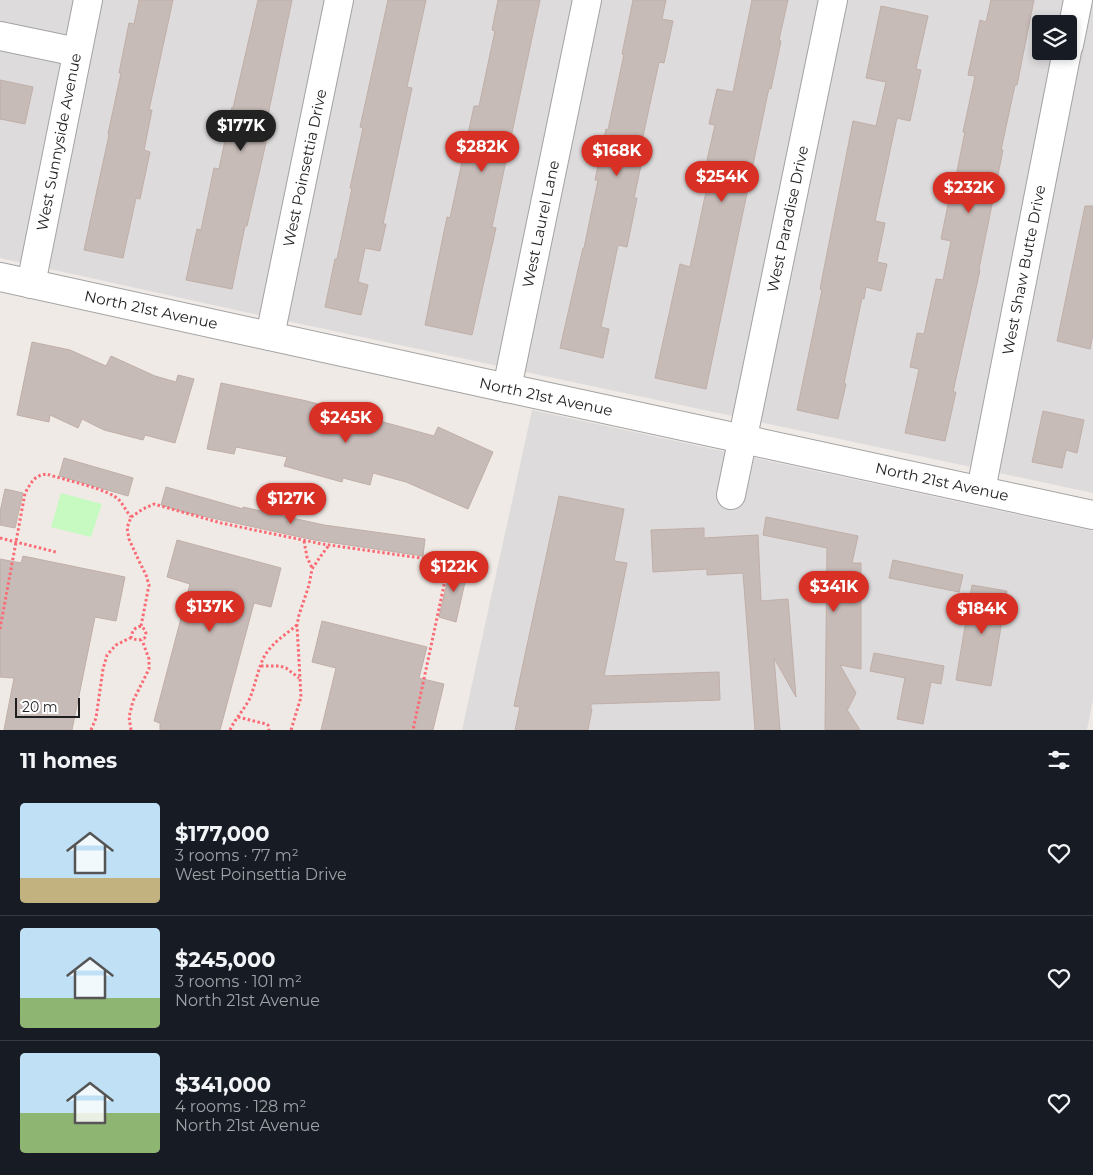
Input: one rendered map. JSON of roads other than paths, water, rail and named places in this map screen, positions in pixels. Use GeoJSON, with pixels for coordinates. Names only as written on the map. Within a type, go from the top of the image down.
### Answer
{"type":"FeatureCollection","features":[{"type":"Feature","properties":{"kind":"street","name":"West Sunnyside Avenue"},"geometry":{"type":"LineString","coordinates":[[31,284],[88,0]]}},
{"type":"Feature","properties":{"kind":"street","name":"West Poinsettia Drive"},"geometry":{"type":"LineString","coordinates":[[270,336],[340,0]]}},
{"type":"Feature","properties":{"kind":"street","name":"West Laurel Lane"},"geometry":{"type":"LineString","coordinates":[[507,388],[587,0]]}},
{"type":"Feature","properties":{"kind":"street","name":"West Paradise Drive"},"geometry":{"type":"LineString","coordinates":[[731,495],[833,0]]}},
{"type":"Feature","properties":{"kind":"street"},"geometry":{"type":"LineString","coordinates":[[1075,15],[1078,0]]}},
{"type":"Feature","properties":{"kind":"street"},"geometry":{"type":"LineString","coordinates":[[0,36],[77,52]]}},
{"type":"Feature","properties":{"kind":"street","name":"West Shaw Butte Drive"},"geometry":{"type":"LineString","coordinates":[[980,490],[1066,60]]}},
{"type":"Feature","properties":{"kind":"street","name":"North 21st Avenue"},"geometry":{"type":"LineString","coordinates":[[0,277],[1093,515]]}}]}
